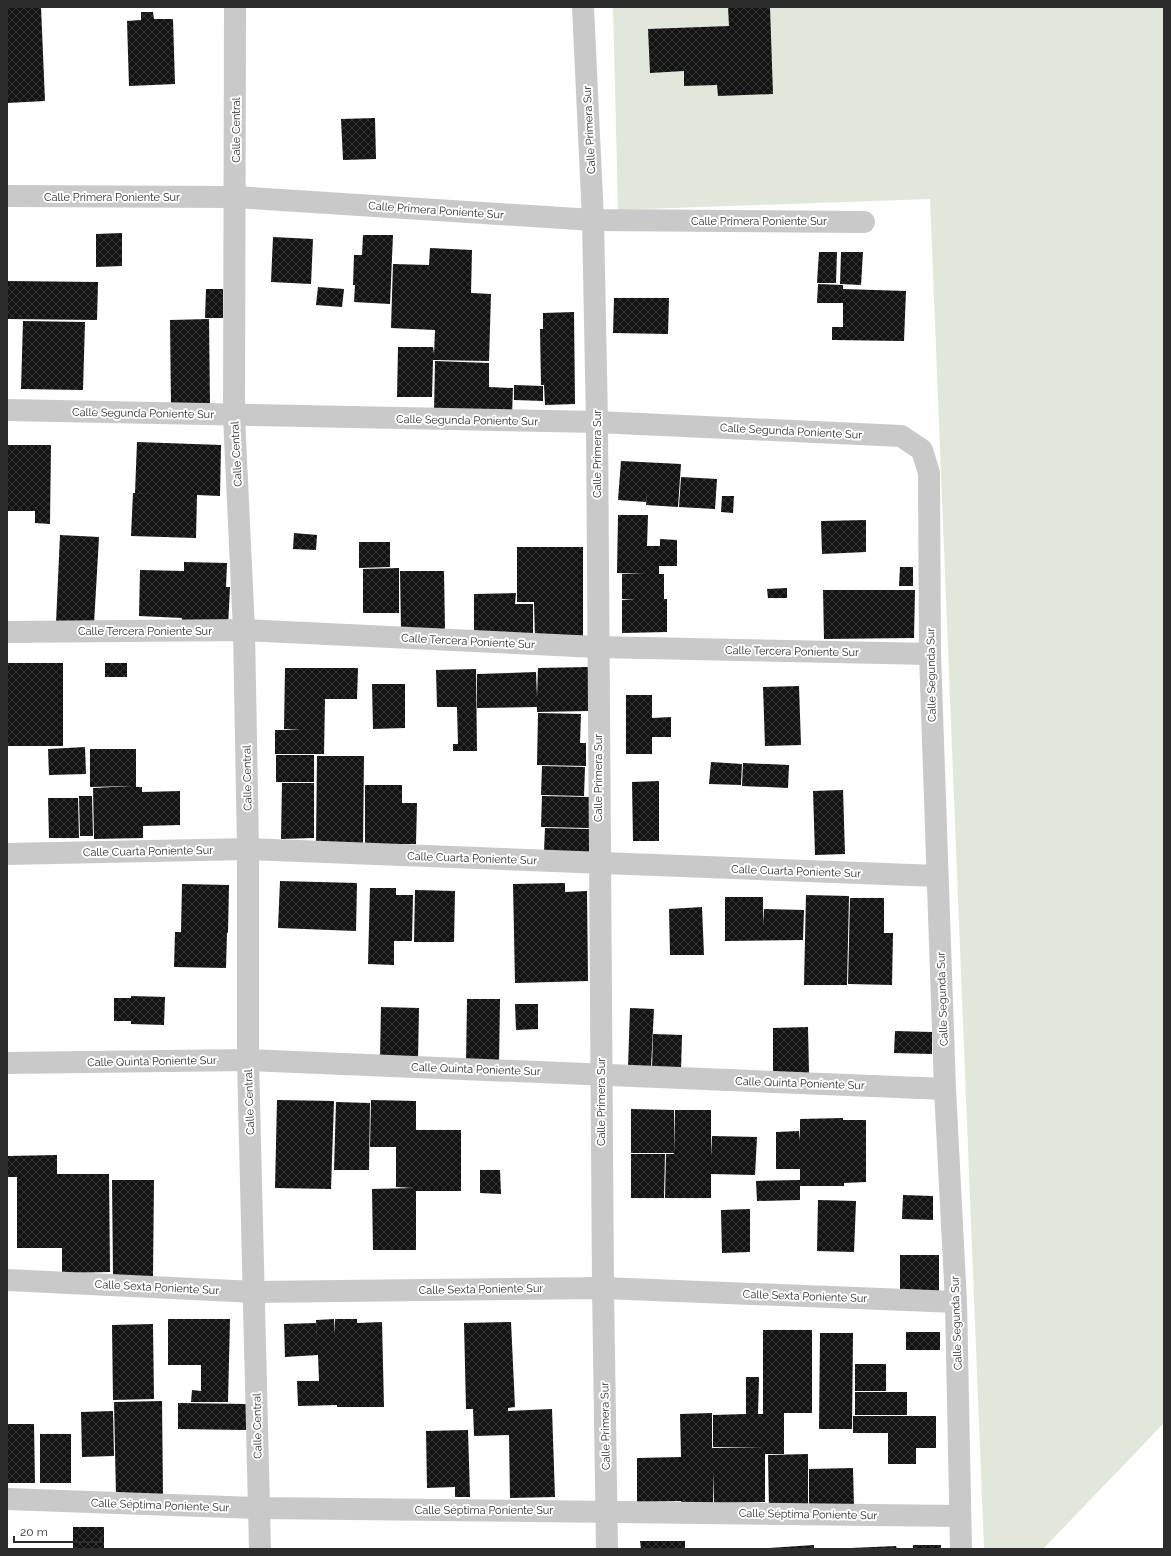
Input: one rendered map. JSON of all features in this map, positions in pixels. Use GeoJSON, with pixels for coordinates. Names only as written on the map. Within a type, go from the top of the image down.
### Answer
{"type":"FeatureCollection","features":[{"type":"Feature","properties":{"kind":"street","name":"Calle Central"},"geometry":{"type":"LineString","coordinates":[[235,7],[236,197],[234,416],[244,630],[248,849],[248,1060],[255,1292],[258,1508],[260,1549]]}},
{"type":"Feature","properties":{"kind":"street","name":"Calle Primera Sur"},"geometry":{"type":"LineString","coordinates":[[583,7],[593,220],[597,422],[597,647],[607,1549]]}},
{"type":"Feature","properties":{"kind":"street","name":"Calle Primera Poniente Sur"},"geometry":{"type":"LineString","coordinates":[[7,196],[236,197],[593,220],[864,222]]}},
{"type":"Feature","properties":{"kind":"street","name":"Calle Segunda Poniente Sur"},"geometry":{"type":"LineString","coordinates":[[7,410],[234,416],[597,422],[901,436],[922,450]]}},
{"type":"Feature","properties":{"kind":"street","name":"Calle Segunda Sur"},"geometry":{"type":"LineString","coordinates":[[922,450],[929,473],[930,654],[945,1089],[956,1302],[961,1549]]}},
{"type":"Feature","properties":{"kind":"street","name":"Calle Tercera Poniente Sur"},"geometry":{"type":"LineString","coordinates":[[7,632],[244,630],[597,647],[930,654]]}},
{"type":"Feature","properties":{"kind":"street","name":"Calle Cuarta Poniente Sur"},"geometry":{"type":"LineString","coordinates":[[7,854],[248,849],[937,876]]}},
{"type":"Feature","properties":{"kind":"street","name":"Calle Quinta Poniente Sur"},"geometry":{"type":"LineString","coordinates":[[7,1064],[248,1060],[945,1089]]}},
{"type":"Feature","properties":{"kind":"street","name":"Calle Sexta Poniente Sur"},"geometry":{"type":"LineString","coordinates":[[7,1280],[255,1292],[603,1288],[956,1302]]}},
{"type":"Feature","properties":{"kind":"street","name":"Calle Séptima Poniente Sur"},"geometry":{"type":"LineString","coordinates":[[7,1500],[258,1508],[960,1516]]}},
{"type":"Feature","properties":{"kind":"shaded area"},"geometry":{"type":"Polygon","coordinates":[[[613,7],[1164,7],[1164,1423],[1043,1549],[984,1549],[930,199],[618,210],[613,7]]]}},
{"type":"Feature","properties":{"kind":"building"},"geometry":{"type":"Polygon","coordinates":[[[7,7],[41,7],[45,101],[7,103],[7,7]]]}},
{"type":"Feature","properties":{"kind":"building"},"geometry":{"type":"Polygon","coordinates":[[[728,7],[770,7],[773,94],[718,96],[717,85],[684,86],[684,71],[650,73],[648,29],[729,26],[728,7]]]}},
{"type":"Feature","properties":{"kind":"building"},"geometry":{"type":"Polygon","coordinates":[[[141,12],[153,12],[154,19],[173,19],[175,84],[129,86],[127,21],[141,20],[141,12]]]}},
{"type":"Feature","properties":{"kind":"building"},"geometry":{"type":"Polygon","coordinates":[[[375,118],[376,159],[343,160],[341,119],[375,118]]]}},
{"type":"Feature","properties":{"kind":"building"},"geometry":{"type":"Polygon","coordinates":[[[122,233],[122,266],[96,267],[96,234],[122,233]]]}},
{"type":"Feature","properties":{"kind":"building"},"geometry":{"type":"Polygon","coordinates":[[[363,235],[393,235],[390,304],[354,302],[354,255],[362,255],[363,235]]]}},
{"type":"Feature","properties":{"kind":"building"},"geometry":{"type":"Polygon","coordinates":[[[273,237],[313,239],[311,284],[271,282],[273,237]]]}},
{"type":"Feature","properties":{"kind":"building"},"geometry":{"type":"Polygon","coordinates":[[[430,248],[472,250],[471,293],[491,294],[489,361],[433,360],[432,397],[397,397],[398,347],[433,347],[434,354],[435,330],[391,328],[393,264],[429,265],[430,248]]]}},
{"type":"Feature","properties":{"kind":"building"},"geometry":{"type":"Polygon","coordinates":[[[819,252],[837,252],[836,283],[817,283],[819,252]]]}},
{"type":"Feature","properties":{"kind":"building"},"geometry":{"type":"Polygon","coordinates":[[[841,252],[863,252],[861,285],[840,284],[841,252]]]}},
{"type":"Feature","properties":{"kind":"building"},"geometry":{"type":"Polygon","coordinates":[[[7,281],[98,282],[97,320],[7,319],[7,281]]]}},
{"type":"Feature","properties":{"kind":"building"},"geometry":{"type":"Polygon","coordinates":[[[818,284],[843,285],[843,289],[906,291],[904,341],[832,340],[832,327],[843,327],[843,303],[817,303],[818,284]]]}},
{"type":"Feature","properties":{"kind":"building"},"geometry":{"type":"Polygon","coordinates":[[[318,287],[344,289],[342,307],[316,305],[318,287]]]}},
{"type":"Feature","properties":{"kind":"building"},"geometry":{"type":"Polygon","coordinates":[[[206,289],[223,289],[223,318],[205,318],[206,289]]]}},
{"type":"Feature","properties":{"kind":"building"},"geometry":{"type":"Polygon","coordinates":[[[614,298],[669,298],[668,334],[613,333],[614,298]]]}},
{"type":"Feature","properties":{"kind":"building"},"geometry":{"type":"Polygon","coordinates":[[[574,312],[575,404],[545,405],[544,385],[541,385],[540,329],[543,329],[543,313],[574,312]]]}},
{"type":"Feature","properties":{"kind":"building"},"geometry":{"type":"Polygon","coordinates":[[[209,319],[210,405],[171,406],[170,320],[209,319]]]}},
{"type":"Feature","properties":{"kind":"building"},"geometry":{"type":"Polygon","coordinates":[[[23,321],[85,322],[83,390],[21,389],[23,321]]]}},
{"type":"Feature","properties":{"kind":"building"},"geometry":{"type":"Polygon","coordinates":[[[435,361],[489,363],[489,387],[513,388],[512,415],[434,413],[435,361]]]}},
{"type":"Feature","properties":{"kind":"building"},"geometry":{"type":"Polygon","coordinates":[[[514,385],[543,386],[543,401],[514,400],[514,385]]]}},
{"type":"Feature","properties":{"kind":"building"},"geometry":{"type":"Polygon","coordinates":[[[137,442],[221,445],[220,496],[197,495],[196,538],[131,536],[133,493],[165,494],[135,493],[137,442]]]}},
{"type":"Feature","properties":{"kind":"building"},"geometry":{"type":"Polygon","coordinates":[[[7,445],[51,445],[50,524],[35,523],[35,511],[7,511],[7,445]]]}},
{"type":"Feature","properties":{"kind":"building"},"geometry":{"type":"Polygon","coordinates":[[[621,461],[681,464],[678,507],[646,505],[647,491],[646,502],[618,500],[621,461]]]}},
{"type":"Feature","properties":{"kind":"building"},"geometry":{"type":"Polygon","coordinates":[[[681,477],[717,479],[715,509],[679,507],[681,477]]]}},
{"type":"Feature","properties":{"kind":"building"},"geometry":{"type":"Polygon","coordinates":[[[722,496],[734,496],[733,513],[721,512],[722,496]]]}},
{"type":"Feature","properties":{"kind":"building"},"geometry":{"type":"Polygon","coordinates":[[[618,515],[648,515],[647,546],[660,546],[660,539],[677,540],[677,566],[659,566],[659,574],[664,574],[664,599],[667,599],[667,632],[622,633],[622,600],[635,600],[622,599],[622,574],[645,574],[617,573],[618,515]]]}},
{"type":"Feature","properties":{"kind":"building"},"geometry":{"type":"Polygon","coordinates":[[[866,520],[866,552],[822,554],[821,521],[866,520]]]}},
{"type":"Feature","properties":{"kind":"building"},"geometry":{"type":"Polygon","coordinates":[[[294,533],[317,535],[316,550],[293,549],[294,533]]]}},
{"type":"Feature","properties":{"kind":"building"},"geometry":{"type":"Polygon","coordinates":[[[60,535],[99,537],[94,624],[56,623],[60,535]]]}},
{"type":"Feature","properties":{"kind":"building"},"geometry":{"type":"Polygon","coordinates":[[[359,542],[390,542],[390,567],[359,568],[359,542]]]}},
{"type":"Feature","properties":{"kind":"building"},"geometry":{"type":"Polygon","coordinates":[[[517,547],[583,547],[583,639],[535,639],[534,602],[517,602],[517,547]]]}},
{"type":"Feature","properties":{"kind":"building"},"geometry":{"type":"Polygon","coordinates":[[[184,562],[227,563],[226,587],[230,587],[228,627],[181,626],[182,618],[139,616],[140,570],[184,571],[184,562]]]}},
{"type":"Feature","properties":{"kind":"building"},"geometry":{"type":"Polygon","coordinates":[[[900,567],[913,567],[913,586],[899,586],[900,567]]]}},
{"type":"Feature","properties":{"kind":"building"},"geometry":{"type":"Polygon","coordinates":[[[399,568],[399,613],[363,613],[363,569],[399,568]]]}},
{"type":"Feature","properties":{"kind":"building"},"geometry":{"type":"Polygon","coordinates":[[[400,571],[444,571],[445,629],[401,629],[400,571]]]}},
{"type":"Feature","properties":{"kind":"building"},"geometry":{"type":"Polygon","coordinates":[[[787,588],[787,598],[768,598],[767,589],[787,588]]]}},
{"type":"Feature","properties":{"kind":"building"},"geometry":{"type":"Polygon","coordinates":[[[823,590],[915,590],[914,638],[824,639],[823,590]]]}},
{"type":"Feature","properties":{"kind":"building"},"geometry":{"type":"Polygon","coordinates":[[[516,593],[515,604],[533,604],[533,633],[474,633],[474,594],[516,593]]]}},
{"type":"Feature","properties":{"kind":"building"},"geometry":{"type":"Polygon","coordinates":[[[7,663],[63,663],[63,746],[7,746],[7,663]]]}},
{"type":"Feature","properties":{"kind":"building"},"geometry":{"type":"Polygon","coordinates":[[[105,663],[127,663],[127,677],[105,677],[105,663]]]}},
{"type":"Feature","properties":{"kind":"building"},"geometry":{"type":"Polygon","coordinates":[[[588,667],[588,711],[537,712],[537,707],[477,708],[477,674],[536,672],[537,697],[538,668],[588,667]]]}},
{"type":"Feature","properties":{"kind":"building"},"geometry":{"type":"Polygon","coordinates":[[[285,668],[358,668],[357,699],[325,699],[324,754],[275,754],[275,730],[301,730],[284,729],[285,668]]]}},
{"type":"Feature","properties":{"kind":"building"},"geometry":{"type":"Polygon","coordinates":[[[476,669],[477,751],[453,751],[453,744],[458,744],[457,707],[437,707],[436,670],[476,669]]]}},
{"type":"Feature","properties":{"kind":"building"},"geometry":{"type":"Polygon","coordinates":[[[372,684],[405,684],[405,728],[373,729],[372,684]]]}},
{"type":"Feature","properties":{"kind":"building"},"geometry":{"type":"Polygon","coordinates":[[[799,686],[801,745],[765,746],[763,687],[799,686]]]}},
{"type":"Feature","properties":{"kind":"building"},"geometry":{"type":"Polygon","coordinates":[[[626,695],[652,695],[652,754],[626,754],[626,695]]]}},
{"type":"Feature","properties":{"kind":"building"},"geometry":{"type":"Polygon","coordinates":[[[538,713],[581,714],[580,743],[586,743],[586,766],[537,765],[538,713]]]}},
{"type":"Feature","properties":{"kind":"building"},"geometry":{"type":"Polygon","coordinates":[[[671,717],[671,737],[652,737],[652,718],[671,717]]]}},
{"type":"Feature","properties":{"kind":"building"},"geometry":{"type":"Polygon","coordinates":[[[85,747],[86,774],[49,775],[48,749],[85,747]]]}},
{"type":"Feature","properties":{"kind":"building"},"geometry":{"type":"Polygon","coordinates":[[[90,749],[136,749],[136,787],[142,787],[142,792],[180,791],[180,825],[143,826],[143,838],[94,839],[93,788],[132,786],[90,787],[90,749]]]}},
{"type":"Feature","properties":{"kind":"building"},"geometry":{"type":"Polygon","coordinates":[[[276,755],[314,755],[314,782],[276,782],[276,755]]]}},
{"type":"Feature","properties":{"kind":"building"},"geometry":{"type":"Polygon","coordinates":[[[317,756],[364,756],[363,846],[316,846],[317,756]]]}},
{"type":"Feature","properties":{"kind":"building"},"geometry":{"type":"Polygon","coordinates":[[[711,762],[742,764],[741,785],[709,784],[711,762]]]}},
{"type":"Feature","properties":{"kind":"building"},"geometry":{"type":"Polygon","coordinates":[[[743,763],[789,765],[788,788],[742,786],[743,763]]]}},
{"type":"Feature","properties":{"kind":"building"},"geometry":{"type":"Polygon","coordinates":[[[542,766],[585,767],[584,796],[541,795],[542,766]]]}},
{"type":"Feature","properties":{"kind":"building"},"geometry":{"type":"Polygon","coordinates":[[[659,781],[659,841],[633,841],[632,782],[659,781]]]}},
{"type":"Feature","properties":{"kind":"building"},"geometry":{"type":"Polygon","coordinates":[[[282,783],[314,783],[314,838],[281,839],[282,783]]]}},
{"type":"Feature","properties":{"kind":"building"},"geometry":{"type":"Polygon","coordinates":[[[365,785],[402,785],[402,803],[417,803],[416,844],[365,844],[365,785]]]}},
{"type":"Feature","properties":{"kind":"building"},"geometry":{"type":"Polygon","coordinates":[[[843,790],[845,854],[815,855],[813,791],[843,790]]]}},
{"type":"Feature","properties":{"kind":"building"},"geometry":{"type":"Polygon","coordinates":[[[79,796],[92,796],[93,836],[80,836],[79,796]]]}},
{"type":"Feature","properties":{"kind":"building"},"geometry":{"type":"Polygon","coordinates":[[[542,796],[590,797],[589,828],[541,827],[542,796]]]}},
{"type":"Feature","properties":{"kind":"building"},"geometry":{"type":"Polygon","coordinates":[[[48,798],[78,798],[79,838],[49,838],[48,798]]]}},
{"type":"Feature","properties":{"kind":"building"},"geometry":{"type":"Polygon","coordinates":[[[545,828],[590,829],[589,852],[544,851],[545,828]]]}},
{"type":"Feature","properties":{"kind":"building"},"geometry":{"type":"Polygon","coordinates":[[[280,881],[357,883],[356,931],[278,928],[280,881]]]}},
{"type":"Feature","properties":{"kind":"building"},"geometry":{"type":"Polygon","coordinates":[[[565,883],[565,892],[587,891],[588,981],[515,983],[513,884],[565,883]]]}},
{"type":"Feature","properties":{"kind":"building"},"geometry":{"type":"Polygon","coordinates":[[[182,884],[229,885],[228,933],[205,932],[227,933],[226,968],[174,967],[175,932],[181,932],[182,884]]]}},
{"type":"Feature","properties":{"kind":"building"},"geometry":{"type":"Polygon","coordinates":[[[370,888],[396,888],[396,895],[413,895],[412,941],[394,941],[394,965],[368,964],[370,888]]]}},
{"type":"Feature","properties":{"kind":"building"},"geometry":{"type":"Polygon","coordinates":[[[415,890],[455,891],[454,942],[414,942],[415,890]]]}},
{"type":"Feature","properties":{"kind":"building"},"geometry":{"type":"Polygon","coordinates":[[[806,895],[849,896],[847,985],[804,985],[806,895]]]}},
{"type":"Feature","properties":{"kind":"building"},"geometry":{"type":"Polygon","coordinates":[[[725,897],[763,897],[763,925],[764,909],[804,910],[803,940],[725,941],[725,897]]]}},
{"type":"Feature","properties":{"kind":"building"},"geometry":{"type":"Polygon","coordinates":[[[850,898],[884,898],[884,933],[893,933],[892,985],[848,984],[850,898]]]}},
{"type":"Feature","properties":{"kind":"building"},"geometry":{"type":"Polygon","coordinates":[[[702,907],[704,955],[670,955],[669,909],[702,907]]]}},
{"type":"Feature","properties":{"kind":"building"},"geometry":{"type":"Polygon","coordinates":[[[131,996],[165,997],[164,1025],[131,1024],[131,1021],[114,1021],[114,998],[131,998],[131,996]]]}},
{"type":"Feature","properties":{"kind":"building"},"geometry":{"type":"Polygon","coordinates":[[[467,999],[500,999],[499,1065],[466,1065],[467,999]]]}},
{"type":"Feature","properties":{"kind":"building"},"geometry":{"type":"Polygon","coordinates":[[[515,1004],[538,1004],[538,1029],[516,1030],[515,1004]]]}},
{"type":"Feature","properties":{"kind":"building"},"geometry":{"type":"Polygon","coordinates":[[[381,1007],[419,1008],[418,1060],[380,1059],[381,1007]]]}},
{"type":"Feature","properties":{"kind":"building"},"geometry":{"type":"Polygon","coordinates":[[[630,1008],[654,1009],[651,1068],[628,1068],[630,1008]]]}},
{"type":"Feature","properties":{"kind":"building"},"geometry":{"type":"Polygon","coordinates":[[[808,1027],[809,1073],[773,1073],[773,1028],[808,1027]]]}},
{"type":"Feature","properties":{"kind":"building"},"geometry":{"type":"Polygon","coordinates":[[[895,1031],[932,1032],[932,1054],[894,1053],[895,1031]]]}},
{"type":"Feature","properties":{"kind":"building"},"geometry":{"type":"Polygon","coordinates":[[[653,1034],[682,1035],[681,1070],[652,1069],[653,1034]]]}},
{"type":"Feature","properties":{"kind":"building"},"geometry":{"type":"Polygon","coordinates":[[[277,1100],[334,1101],[331,1189],[275,1188],[277,1100]]]}},
{"type":"Feature","properties":{"kind":"building"},"geometry":{"type":"Polygon","coordinates":[[[371,1100],[416,1101],[416,1130],[461,1130],[461,1191],[416,1191],[416,1250],[373,1250],[372,1189],[413,1188],[396,1187],[396,1147],[370,1147],[371,1100]]]}},
{"type":"Feature","properties":{"kind":"building"},"geometry":{"type":"Polygon","coordinates":[[[336,1102],[370,1103],[369,1170],[334,1170],[336,1102]]]}},
{"type":"Feature","properties":{"kind":"building"},"geometry":{"type":"Polygon","coordinates":[[[631,1109],[674,1110],[674,1153],[631,1153],[631,1109]]]}},
{"type":"Feature","properties":{"kind":"building"},"geometry":{"type":"Polygon","coordinates":[[[675,1110],[711,1110],[711,1157],[712,1136],[757,1137],[755,1175],[711,1174],[711,1198],[665,1198],[666,1154],[674,1154],[675,1110]]]}},
{"type":"Feature","properties":{"kind":"building"},"geometry":{"type":"Polygon","coordinates":[[[843,1118],[843,1120],[866,1120],[866,1182],[844,1183],[844,1186],[800,1186],[800,1200],[757,1201],[756,1181],[800,1180],[800,1169],[776,1169],[776,1132],[799,1131],[800,1141],[800,1119],[843,1118]]]}},
{"type":"Feature","properties":{"kind":"building"},"geometry":{"type":"Polygon","coordinates":[[[631,1154],[665,1154],[664,1198],[631,1198],[631,1154]]]}},
{"type":"Feature","properties":{"kind":"building"},"geometry":{"type":"Polygon","coordinates":[[[57,1155],[57,1174],[109,1174],[110,1272],[62,1273],[62,1248],[17,1248],[17,1177],[7,1177],[7,1156],[57,1155]]]}},
{"type":"Feature","properties":{"kind":"building"},"geometry":{"type":"Polygon","coordinates":[[[480,1170],[500,1170],[501,1194],[480,1193],[480,1170]]]}},
{"type":"Feature","properties":{"kind":"building"},"geometry":{"type":"Polygon","coordinates":[[[112,1180],[154,1180],[153,1276],[113,1276],[112,1180]]]}},
{"type":"Feature","properties":{"kind":"building"},"geometry":{"type":"Polygon","coordinates":[[[903,1195],[933,1196],[933,1220],[902,1219],[903,1195]]]}},
{"type":"Feature","properties":{"kind":"building"},"geometry":{"type":"Polygon","coordinates":[[[818,1200],[856,1201],[854,1252],[817,1251],[818,1200]]]}},
{"type":"Feature","properties":{"kind":"building"},"geometry":{"type":"Polygon","coordinates":[[[750,1209],[750,1252],[722,1253],[721,1210],[750,1209]]]}},
{"type":"Feature","properties":{"kind":"building"},"geometry":{"type":"Polygon","coordinates":[[[900,1255],[939,1255],[939,1292],[900,1291],[900,1255]]]}},
{"type":"Feature","properties":{"kind":"building"},"geometry":{"type":"Polygon","coordinates":[[[168,1319],[230,1319],[228,1402],[191,1402],[192,1390],[201,1391],[201,1365],[168,1365],[168,1319]]]}},
{"type":"Feature","properties":{"kind":"building"},"geometry":{"type":"Polygon","coordinates":[[[334,1319],[335,1335],[335,1319],[357,1319],[357,1323],[382,1322],[384,1407],[337,1407],[337,1405],[298,1406],[297,1381],[319,1381],[318,1355],[285,1357],[284,1324],[316,1323],[317,1345],[316,1320],[334,1319]]]}},
{"type":"Feature","properties":{"kind":"building"},"geometry":{"type":"Polygon","coordinates":[[[511,1322],[515,1407],[508,1408],[508,1411],[552,1409],[555,1497],[510,1498],[509,1435],[474,1436],[473,1409],[466,1409],[464,1323],[511,1322]]]}},
{"type":"Feature","properties":{"kind":"building"},"geometry":{"type":"Polygon","coordinates":[[[153,1324],[154,1399],[113,1400],[112,1325],[153,1324]]]}},
{"type":"Feature","properties":{"kind":"building"},"geometry":{"type":"Polygon","coordinates":[[[763,1330],[812,1330],[812,1413],[784,1413],[784,1454],[765,1454],[765,1502],[714,1503],[713,1471],[713,1503],[681,1504],[681,1501],[637,1502],[637,1458],[681,1457],[680,1414],[712,1413],[712,1448],[765,1447],[713,1447],[713,1415],[746,1414],[746,1377],[759,1377],[758,1414],[763,1414],[763,1330]]]}},
{"type":"Feature","properties":{"kind":"building"},"geometry":{"type":"Polygon","coordinates":[[[906,1332],[940,1332],[940,1350],[906,1350],[906,1332]]]}},
{"type":"Feature","properties":{"kind":"building"},"geometry":{"type":"Polygon","coordinates":[[[820,1333],[853,1333],[852,1429],[819,1429],[820,1333]]]}},
{"type":"Feature","properties":{"kind":"building"},"geometry":{"type":"Polygon","coordinates":[[[855,1364],[886,1364],[886,1391],[855,1391],[855,1364]]]}},
{"type":"Feature","properties":{"kind":"building"},"geometry":{"type":"Polygon","coordinates":[[[855,1392],[907,1392],[907,1415],[855,1415],[855,1392]]]}},
{"type":"Feature","properties":{"kind":"building"},"geometry":{"type":"Polygon","coordinates":[[[162,1401],[163,1495],[116,1496],[114,1402],[162,1401]]]}},
{"type":"Feature","properties":{"kind":"building"},"geometry":{"type":"Polygon","coordinates":[[[178,1403],[246,1404],[246,1430],[178,1429],[178,1403]]]}},
{"type":"Feature","properties":{"kind":"building"},"geometry":{"type":"Polygon","coordinates":[[[113,1411],[114,1456],[82,1457],[81,1412],[113,1411]]]}},
{"type":"Feature","properties":{"kind":"building"},"geometry":{"type":"Polygon","coordinates":[[[853,1416],[936,1416],[936,1448],[916,1448],[916,1464],[888,1464],[888,1433],[853,1433],[853,1416]]]}},
{"type":"Feature","properties":{"kind":"building"},"geometry":{"type":"Polygon","coordinates":[[[7,1424],[34,1424],[35,1483],[7,1483],[7,1424]]]}},
{"type":"Feature","properties":{"kind":"building"},"geometry":{"type":"Polygon","coordinates":[[[468,1430],[470,1497],[455,1497],[455,1487],[427,1488],[426,1431],[468,1430]]]}},
{"type":"Feature","properties":{"kind":"building"},"geometry":{"type":"Polygon","coordinates":[[[40,1434],[71,1434],[71,1483],[40,1483],[40,1434]]]}},
{"type":"Feature","properties":{"kind":"building"},"geometry":{"type":"Polygon","coordinates":[[[808,1454],[808,1509],[769,1510],[768,1455],[808,1454]]]}},
{"type":"Feature","properties":{"kind":"building"},"geometry":{"type":"Polygon","coordinates":[[[853,1468],[854,1507],[809,1507],[809,1469],[853,1468]]]}},
{"type":"Feature","properties":{"kind":"building"},"geometry":{"type":"Polygon","coordinates":[[[73,1527],[104,1527],[104,1549],[73,1549],[73,1527]]]}},
{"type":"Feature","properties":{"kind":"building"},"geometry":{"type":"Polygon","coordinates":[[[640,1541],[685,1541],[685,1549],[641,1549],[640,1541]]]}},
{"type":"Feature","properties":{"kind":"building"},"geometry":{"type":"Polygon","coordinates":[[[814,1545],[814,1549],[769,1549],[769,1548],[814,1545]]]}},
{"type":"Feature","properties":{"kind":"building"},"geometry":{"type":"Polygon","coordinates":[[[913,1545],[941,1545],[941,1549],[913,1549],[913,1545]]]}},
{"type":"Feature","properties":{"kind":"building"},"geometry":{"type":"Polygon","coordinates":[[[896,1546],[897,1549],[851,1549],[851,1548],[896,1546]]]}}]}
